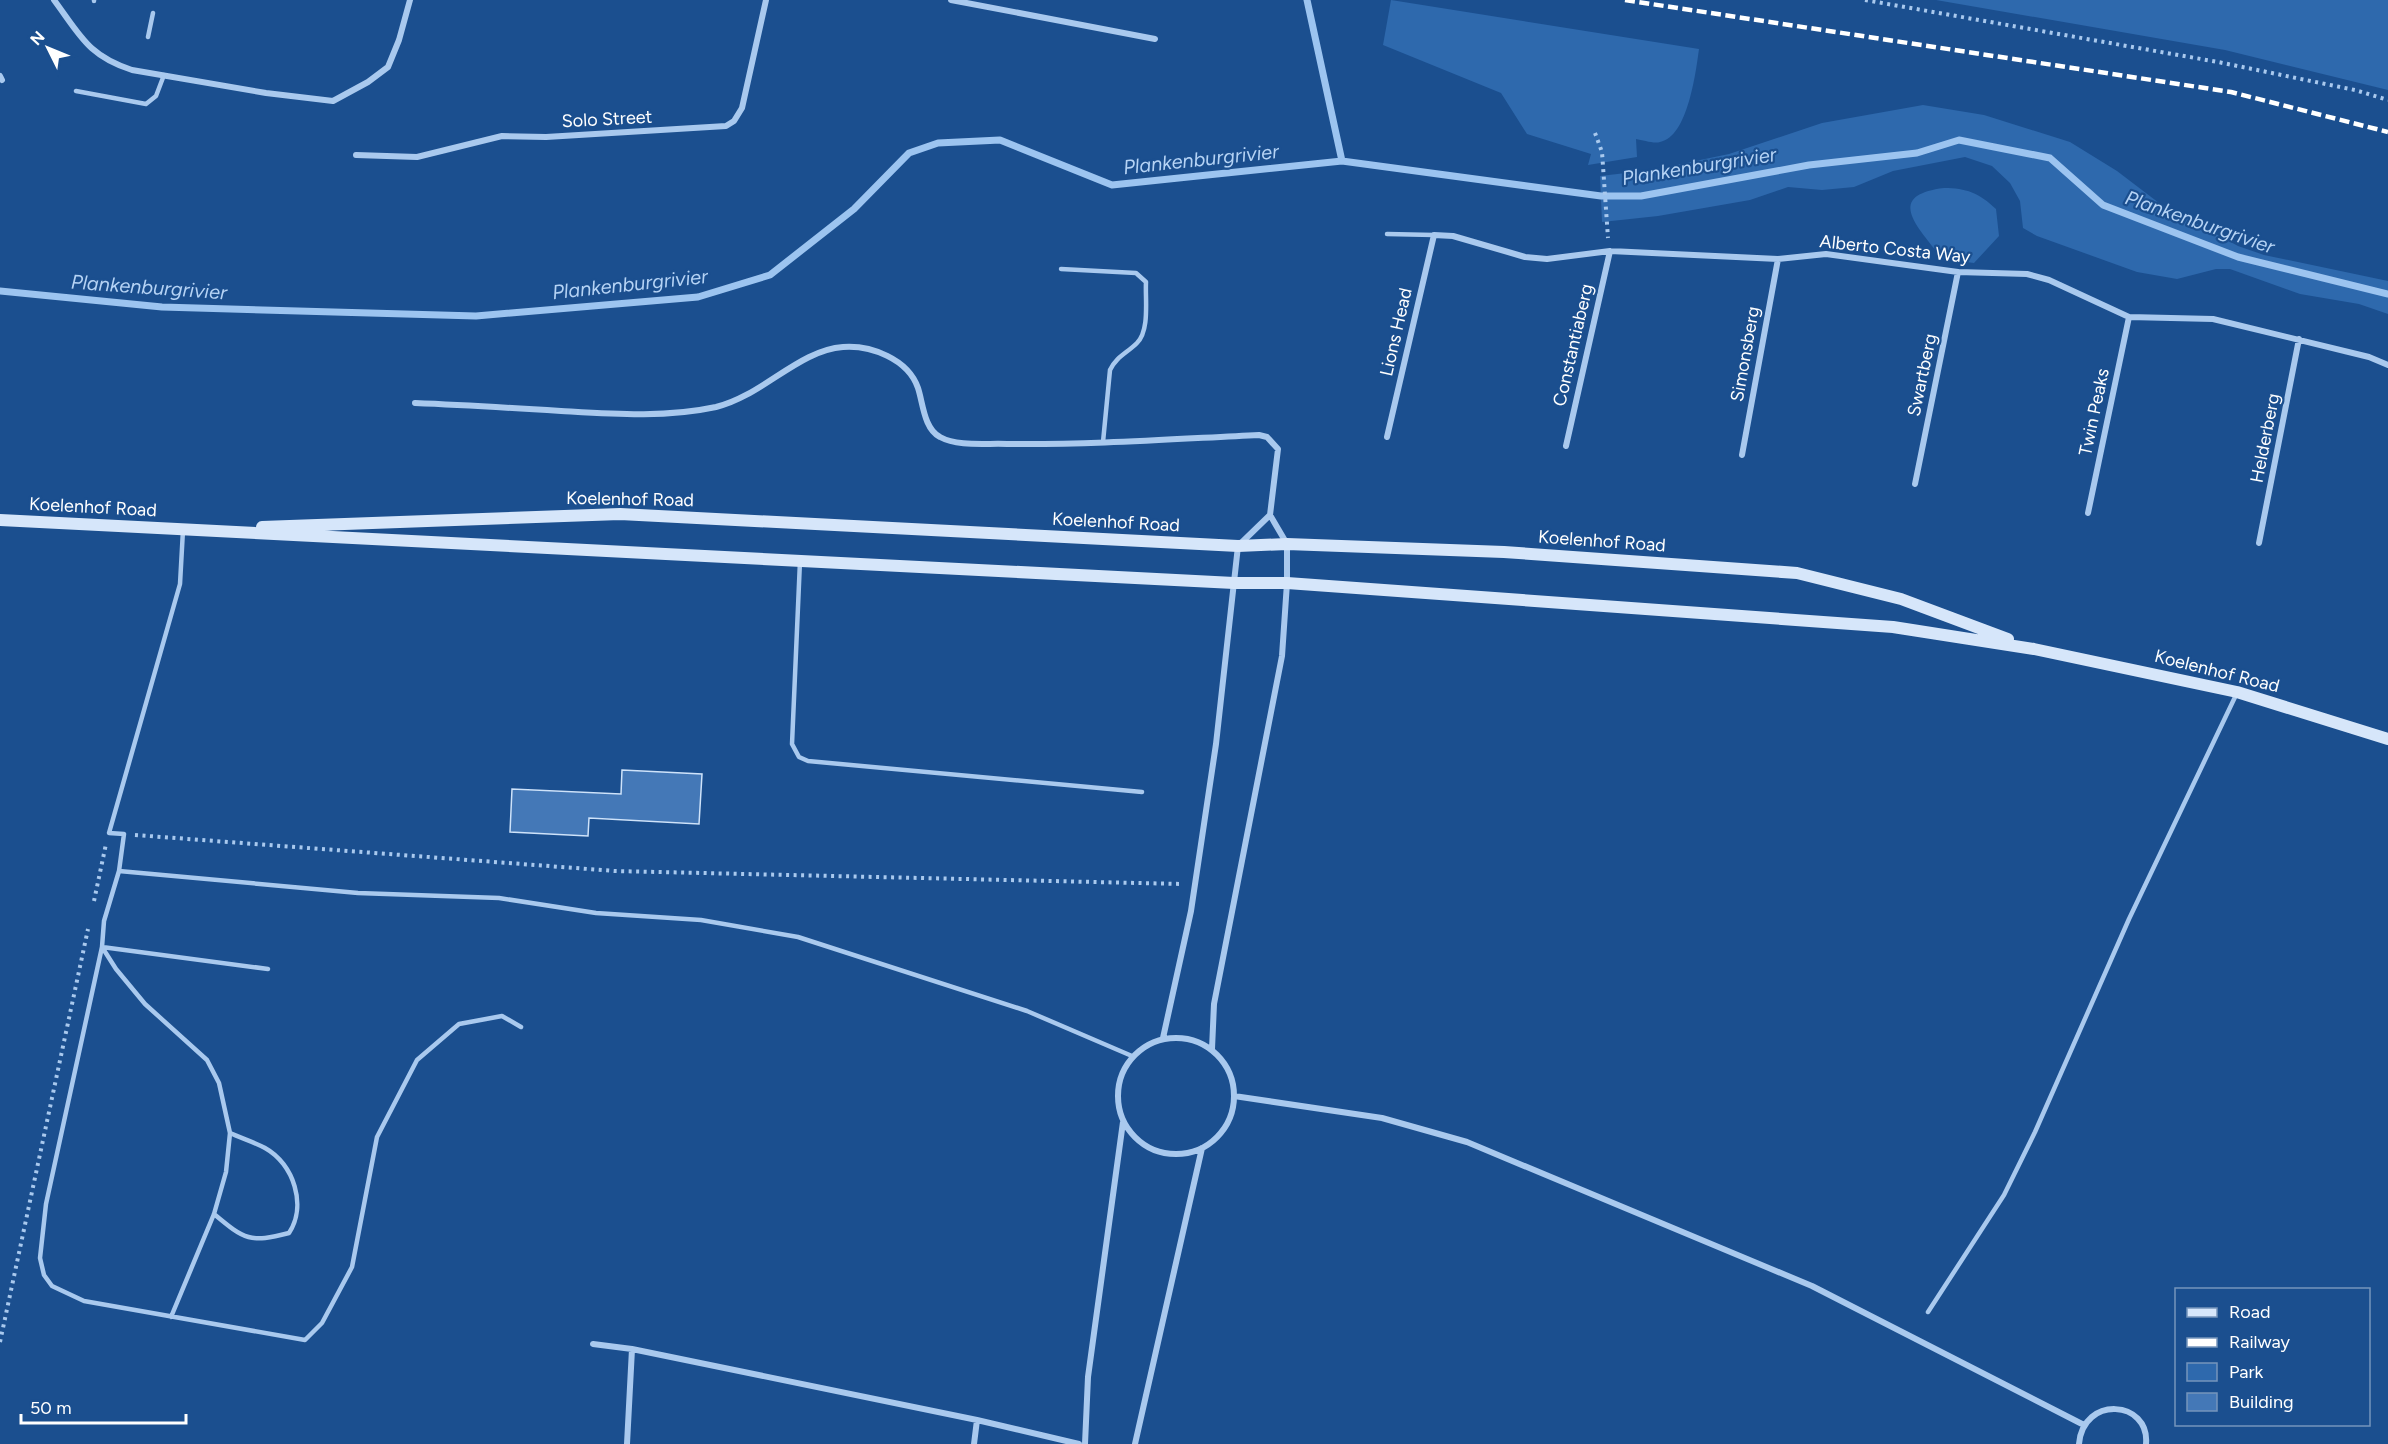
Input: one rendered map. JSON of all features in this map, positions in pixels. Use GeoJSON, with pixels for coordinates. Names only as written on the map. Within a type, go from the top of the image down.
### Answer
{"type":"FeatureCollection","features":[{"type":"Feature","properties":{"kind":"main road","name":"Koelenhof Road"},"geometry":{"type":"LineString","coordinates":[[183,530],[620,514],[1238,546],[1287,544],[1504,552],[1797,573],[1901,599],[2034,649]]}},
{"type":"Feature","properties":{"kind":"main road","name":"Koelenhof Road"},"geometry":{"type":"LineString","coordinates":[[0,520],[1234,583],[1287,583],[1893,627],[2034,649],[2237,692],[2388,739]]}},
{"type":"Feature","properties":{"kind":"street"},"geometry":{"type":"LineString","coordinates":[[54,0],[82,39],[102,59],[132,70],[266,93],[333,101],[368,82],[388,67],[399,40],[410,0]]}},
{"type":"Feature","properties":{"kind":"street","name":"Solo Street"},"geometry":{"type":"LineString","coordinates":[[356,154],[417,157],[502,136],[546,137],[726,126],[734,121],[742,108],[766,0]]}},
{"type":"Feature","properties":{"kind":"street"},"geometry":{"type":"LineString","coordinates":[[951,0],[1155,39]]}},
{"type":"Feature","properties":{"kind":"street","name":"Alberto Costa Way"},"geometry":{"type":"LineString","coordinates":[[1434,235],[1453,236],[1525,257],[1547,259],[1610,251],[1778,259],[1826,254],[1958,272],[2027,274],[2049,280],[2129,317],[2213,319],[2369,357],[2388,365]]}},
{"type":"Feature","properties":{"kind":"street","name":"Lions Head"},"geometry":{"type":"LineString","coordinates":[[1387,437],[1434,235]]}},
{"type":"Feature","properties":{"kind":"street","name":"Constantiaberg"},"geometry":{"type":"LineString","coordinates":[[1566,446],[1610,251]]}},
{"type":"Feature","properties":{"kind":"street","name":"Simonsberg"},"geometry":{"type":"LineString","coordinates":[[1742,455],[1778,259]]}},
{"type":"Feature","properties":{"kind":"street","name":"Swartberg"},"geometry":{"type":"LineString","coordinates":[[1915,484],[1958,272]]}},
{"type":"Feature","properties":{"kind":"street","name":"Twin Peaks"},"geometry":{"type":"LineString","coordinates":[[2088,513],[2129,317]]}},
{"type":"Feature","properties":{"kind":"street","name":"Helderberg"},"geometry":{"type":"LineString","coordinates":[[2259,543],[2300,339]]}},
{"type":"Feature","properties":{"kind":"street"},"geometry":{"type":"LineString","coordinates":[[416,403],[668,415],[720,406],[760,389],[816,353],[844,347],[879,352],[900,364],[918,386],[930,427],[934,433],[944,439],[973,443],[1267,437],[1278,449],[1270,515],[1287,544],[1282,656],[1214,1004],[1212,1050]]}},
{"type":"Feature","properties":{"kind":"street"},"geometry":{"type":"LineString","coordinates":[[1163,1038],[1195,885],[1216,744],[1238,546],[1270,515]]}},
{"type":"Feature","properties":{"kind":"street"},"geometry":{"type":"LineString","coordinates":[[1180,1037],[1197,1041],[1212,1050],[1224,1063],[1232,1079],[1234,1096],[1225,1126],[1215,1139],[1202,1148],[1176,1154],[1148,1148],[1134,1137],[1123,1122],[1118,1105],[1118,1087],[1122,1071],[1132,1056],[1147,1045],[1163,1038],[1180,1037]]}},
{"type":"Feature","properties":{"kind":"street"},"geometry":{"type":"LineString","coordinates":[[1234,1096],[1382,1118],[1467,1142],[1812,1286],[2084,1425]]}},
{"type":"Feature","properties":{"kind":"street"},"geometry":{"type":"LineString","coordinates":[[1085,1444],[1088,1377],[1123,1122]]}},
{"type":"Feature","properties":{"kind":"street"},"geometry":{"type":"LineString","coordinates":[[1135,1444],[1202,1148]]}},
{"type":"Feature","properties":{"kind":"street"},"geometry":{"type":"LineString","coordinates":[[593,1344],[632,1349],[977,1420],[1079,1444]]}},
{"type":"Feature","properties":{"kind":"street"},"geometry":{"type":"LineString","coordinates":[[627,1444],[632,1349]]}},
{"type":"Feature","properties":{"kind":"street"},"geometry":{"type":"LineString","coordinates":[[2079,1444],[2084,1425],[2100,1411],[2120,1409],[2139,1420],[2144,1429],[2146,1444]]}},
{"type":"Feature","properties":{"kind":"street"},"geometry":{"type":"LineString","coordinates":[[974,1444],[977,1420]]}},
{"type":"Feature","properties":{"kind":"lane"},"geometry":{"type":"LineString","coordinates":[[148,37],[153,13]]}},
{"type":"Feature","properties":{"kind":"lane"},"geometry":{"type":"LineString","coordinates":[[76,91],[146,104],[156,96],[164,75]]}},
{"type":"Feature","properties":{"kind":"lane","name":"Alberto Costa Way"},"geometry":{"type":"LineString","coordinates":[[1387,234],[1434,235]]}},
{"type":"Feature","properties":{"kind":"lane"},"geometry":{"type":"LineString","coordinates":[[1061,270],[1136,273],[1146,282],[1142,335],[1137,343],[1114,362],[1110,370],[1103,442]]}},
{"type":"Feature","properties":{"kind":"lane"},"geometry":{"type":"LineString","coordinates":[[183,530],[180,585],[109,833],[124,834],[119,871],[104,921],[102,947],[46,1204],[40,1258],[44,1275],[52,1286],[84,1301],[304,1340],[322,1323],[352,1267],[377,1137],[417,1060],[459,1024],[501,1016],[521,1027]]}},
{"type":"Feature","properties":{"kind":"lane"},"geometry":{"type":"LineString","coordinates":[[800,561],[792,744],[799,757],[808,761],[1142,792]]}},
{"type":"Feature","properties":{"kind":"lane"},"geometry":{"type":"LineString","coordinates":[[1928,1312],[2004,1194],[2014,1174],[2129,919],[2237,692]]}},
{"type":"Feature","properties":{"kind":"lane"},"geometry":{"type":"LineString","coordinates":[[119,871],[358,894],[499,898],[596,913],[701,920],[798,937],[1027,1011],[1132,1056]]}},
{"type":"Feature","properties":{"kind":"lane"},"geometry":{"type":"LineString","coordinates":[[102,947],[268,969]]}},
{"type":"Feature","properties":{"kind":"lane"},"geometry":{"type":"LineString","coordinates":[[102,947],[116,969],[145,1004],[207,1060],[219,1083],[230,1133],[226,1172],[214,1214],[171,1317]]}},
{"type":"Feature","properties":{"kind":"lane"},"geometry":{"type":"LineString","coordinates":[[214,1214],[236,1233],[260,1240],[289,1233],[297,1220],[296,1187],[286,1168],[267,1149],[230,1133]]}},
{"type":"Feature","properties":{"kind":"path"},"geometry":{"type":"LineString","coordinates":[[1865,0],[2218,62],[2355,90],[2388,100]]}},
{"type":"Feature","properties":{"kind":"path"},"geometry":{"type":"LineString","coordinates":[[1595,133],[1602,152],[1608,236]]}},
{"type":"Feature","properties":{"kind":"path"},"geometry":{"type":"LineString","coordinates":[[94,903],[109,833]]}},
{"type":"Feature","properties":{"kind":"path"},"geometry":{"type":"LineString","coordinates":[[124,834],[615,871],[1195,885]]}},
{"type":"Feature","properties":{"kind":"path"},"geometry":{"type":"LineString","coordinates":[[0,1342],[89,926]]}},
{"type":"Feature","properties":{"kind":"green space"},"geometry":{"type":"Polygon","coordinates":[[[1391,0],[1699,49],[1693,87],[1684,116],[1670,137],[1660,142],[1636,139],[1637,157],[1588,165],[1591,154],[1527,134],[1501,93],[1383,45],[1391,0]]]}},
{"type":"Feature","properties":{"kind":"green space"},"geometry":{"type":"Polygon","coordinates":[[[1936,0],[2388,0],[2388,90],[2225,50],[1936,0]]]}},
{"type":"Feature","properties":{"kind":"green space"},"geometry":{"type":"Polygon","coordinates":[[[1923,105],[1984,115],[2070,142],[2117,171],[2159,203],[2238,246],[2264,255],[2388,281],[2388,314],[2359,304],[2300,294],[2230,269],[2216,269],[2177,279],[2137,272],[2037,236],[2023,228],[2020,201],[2010,183],[1992,166],[1965,157],[1893,171],[1854,187],[1822,190],[1788,187],[1750,200],[1658,216],[1602,222],[1600,176],[1652,170],[1729,154],[1822,123],[1923,105]]]}},
{"type":"Feature","properties":{"kind":"green space"},"geometry":{"type":"Polygon","coordinates":[[[1944,188],[1972,192],[1996,209],[1999,236],[1974,263],[1937,258],[1937,252],[1921,231],[1911,212],[1911,204],[1916,197],[1944,188]]]}},
{"type":"Feature","properties":{"kind":"building"},"geometry":{"type":"Polygon","coordinates":[[[622,770],[702,774],[699,824],[589,818],[588,836],[510,832],[512,789],[621,794],[622,770]]]}},
{"type":"Feature","properties":{"kind":"waterway"},"geometry":{"type":"LineString","coordinates":[[1307,0],[1342,161]]}},
{"type":"Feature","properties":{"kind":"waterway","name":"Plankenburgrivier"},"geometry":{"type":"LineString","coordinates":[[0,291],[162,307],[476,316],[698,297],[770,275],[854,209],[909,153],[938,143],[1000,140],[1112,185],[1342,161],[1601,196],[1641,196],[1809,165],[1917,153],[1959,140],[2050,158],[2103,205],[2238,257],[2388,294]]}},
{"type":"Feature","properties":{"kind":"railway"},"geometry":{"type":"LineString","coordinates":[[1625,0],[2231,92],[2388,132]]}}]}
